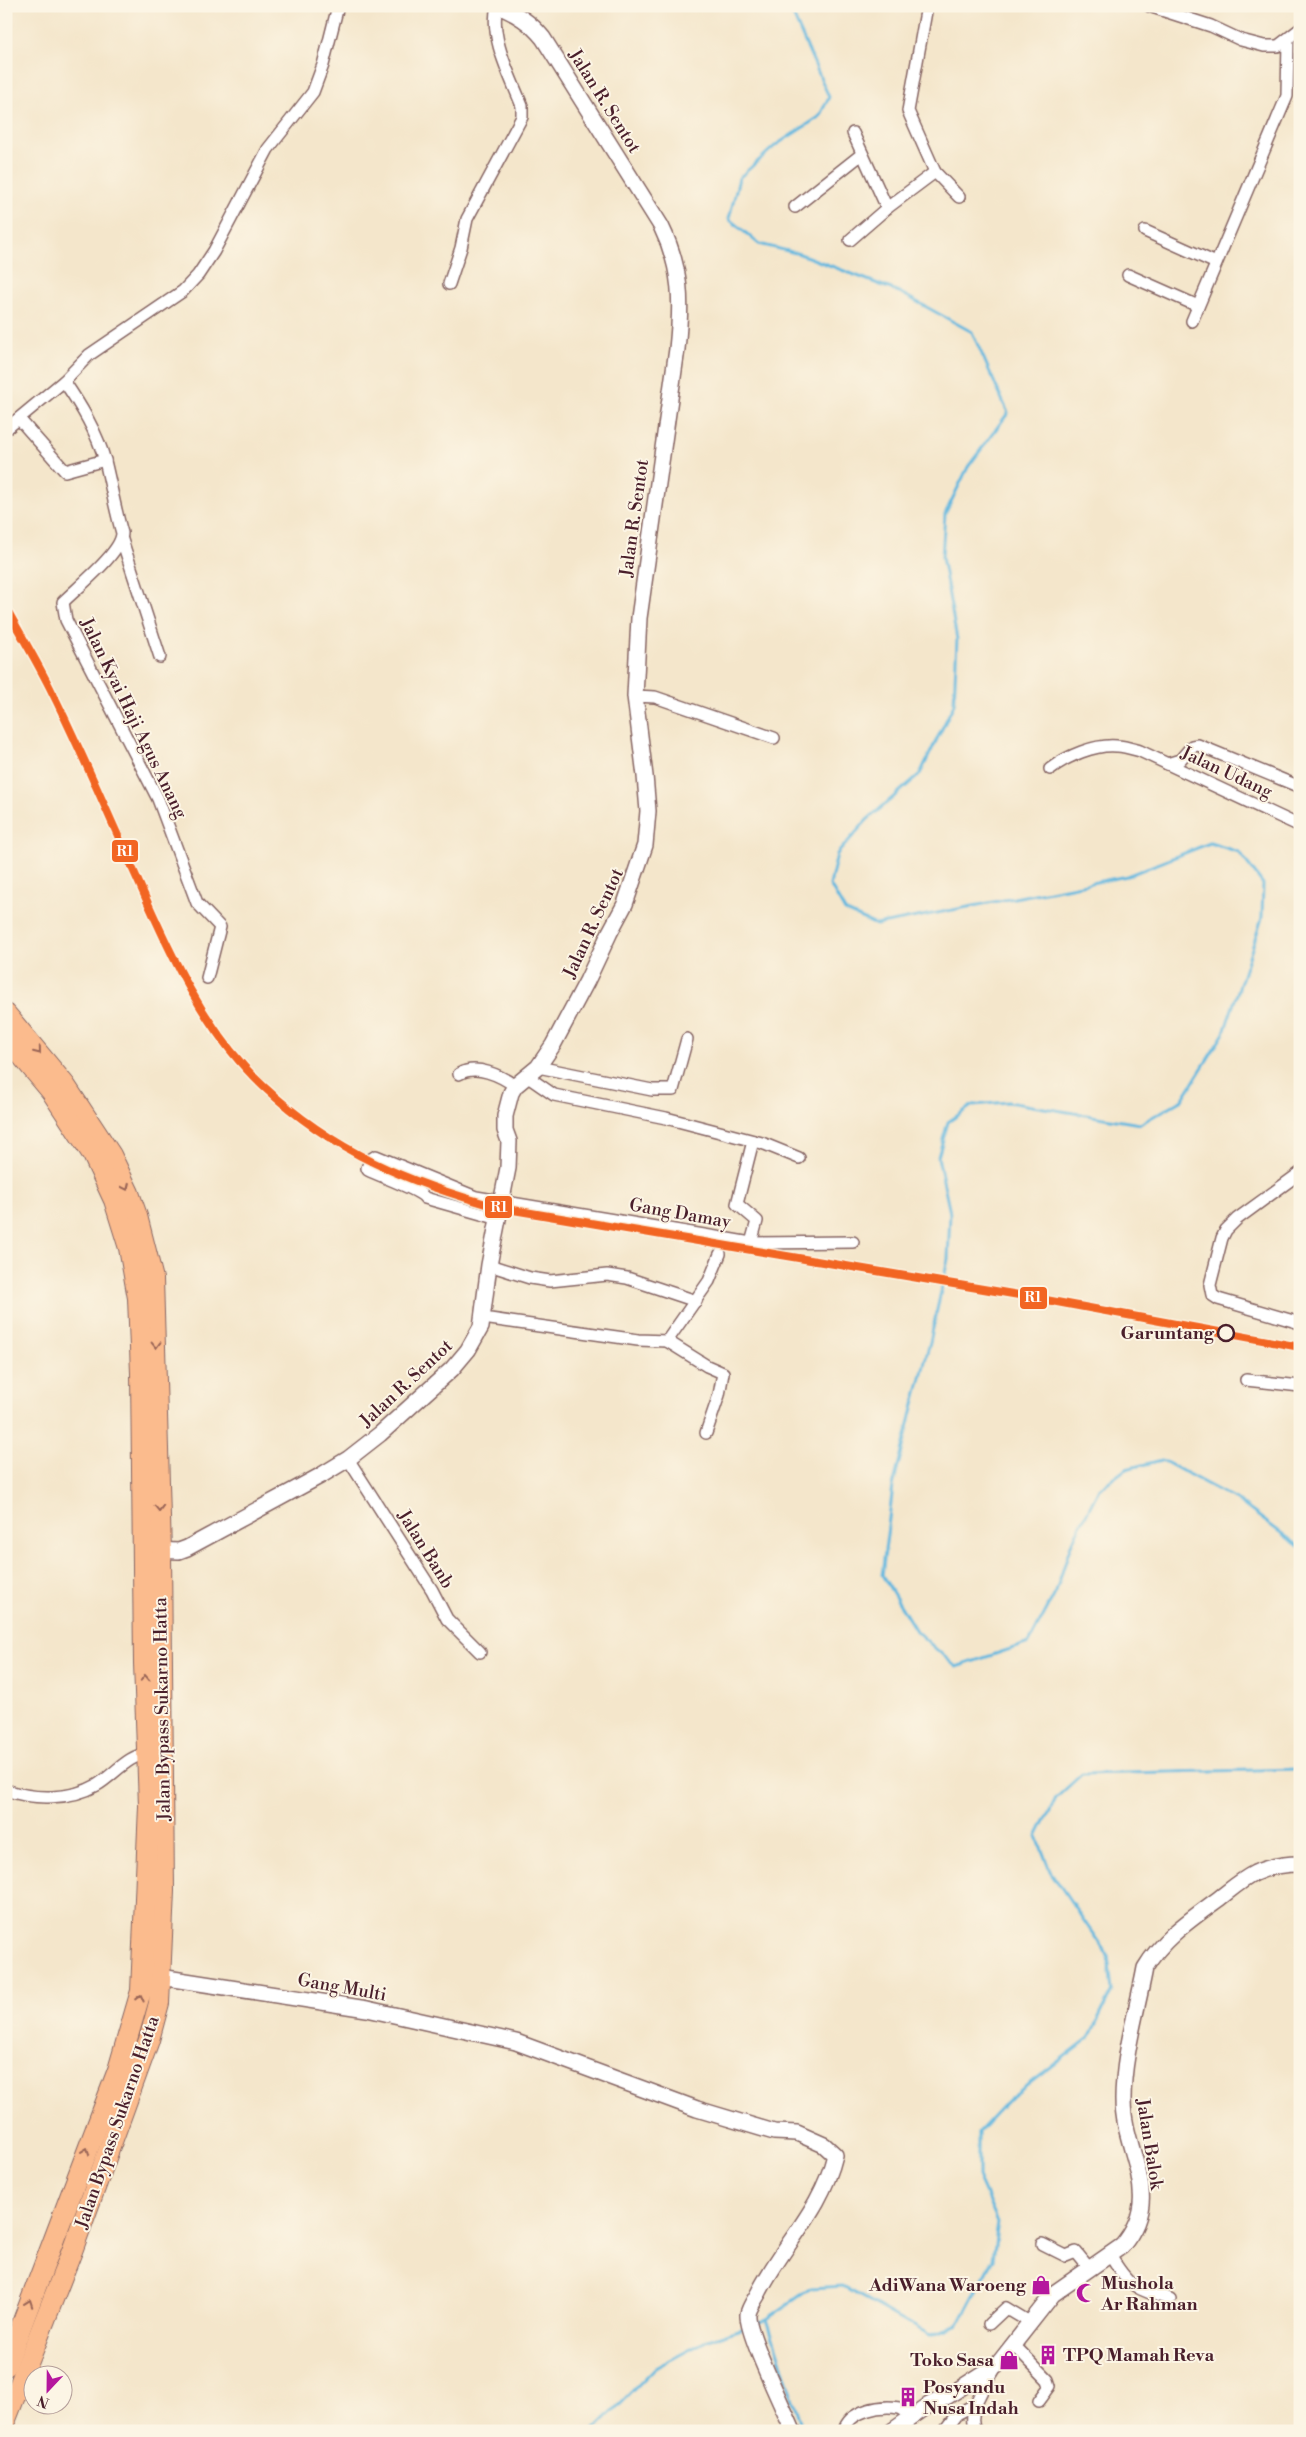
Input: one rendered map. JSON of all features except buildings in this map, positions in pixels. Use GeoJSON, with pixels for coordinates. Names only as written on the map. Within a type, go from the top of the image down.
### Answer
{"type":"FeatureCollection","features":[{"type":"Feature","properties":{"kind":"highway","name":"Jalan Bypass Sukarno Hatta"},"geometry":{"type":"LineString","coordinates":[[6,1014],[65,1085],[111,1155],[129,1193],[145,1243],[152,1279],[156,1331],[152,1550],[144,1663],[149,1753],[142,1991],[118,2070],[6,2366]]}},
{"type":"Feature","properties":{"kind":"highway","name":"Jalan Bypass Sukarno Hatta"},"geometry":{"type":"LineString","coordinates":[[6,1037],[51,1091],[93,1155],[114,1200],[129,1248],[138,1317],[152,1550],[164,1891],[158,2003],[149,2040],[72,2251],[6,2419]]}},
{"type":"Feature","properties":{"kind":"highway"},"geometry":{"type":"LineString","coordinates":[[51,2246],[72,2251]]}},
{"type":"Feature","properties":{"kind":"street"},"geometry":{"type":"LineString","coordinates":[[6,429],[20,420],[64,381],[89,354],[183,291],[198,275],[214,251],[268,149],[313,92],[323,65],[338,6]]}},
{"type":"Feature","properties":{"kind":"street"},"geometry":{"type":"LineString","coordinates":[[450,284],[461,248],[467,219],[522,117],[522,106],[500,48],[495,14],[498,6]]}},
{"type":"Feature","properties":{"kind":"street","name":"Jalan R. Sentot"},"geometry":{"type":"LineString","coordinates":[[152,1550],[179,1551],[187,1548],[348,1459],[380,1434],[452,1369],[477,1336],[483,1318],[489,1266],[499,1219],[510,1141],[505,1130],[505,1116],[515,1086],[533,1072],[570,1013],[625,904],[645,845],[646,794],[635,696],[639,618],[677,348],[681,308],[679,283],[672,248],[661,226],[543,38],[534,26],[519,14],[498,6]]}},
{"type":"Feature","properties":{"kind":"street"},"geometry":{"type":"LineString","coordinates":[[927,6],[908,111],[935,172],[959,197]]}},
{"type":"Feature","properties":{"kind":"street"},"geometry":{"type":"LineString","coordinates":[[1149,6],[1211,26],[1251,43],[1273,47],[1288,40],[1300,29]]}},
{"type":"Feature","properties":{"kind":"street"},"geometry":{"type":"LineString","coordinates":[[1192,321],[1287,96],[1288,40]]}},
{"type":"Feature","properties":{"kind":"street"},"geometry":{"type":"LineString","coordinates":[[853,133],[887,208]]}},
{"type":"Feature","properties":{"kind":"street"},"geometry":{"type":"LineString","coordinates":[[795,207],[862,154]]}},
{"type":"Feature","properties":{"kind":"street"},"geometry":{"type":"LineString","coordinates":[[850,240],[887,208],[935,172]]}},
{"type":"Feature","properties":{"kind":"street"},"geometry":{"type":"LineString","coordinates":[[1145,231],[1216,263]]}},
{"type":"Feature","properties":{"kind":"street"},"geometry":{"type":"LineString","coordinates":[[1128,275],[1198,306]]}},
{"type":"Feature","properties":{"kind":"street"},"geometry":{"type":"LineString","coordinates":[[64,381],[85,413],[104,460],[122,540],[160,657]]}},
{"type":"Feature","properties":{"kind":"street"},"geometry":{"type":"LineString","coordinates":[[20,420],[65,471],[104,460]]}},
{"type":"Feature","properties":{"kind":"street","name":"Jalan Kyai Haji Agus Anang"},"geometry":{"type":"LineString","coordinates":[[122,540],[112,553],[64,602],[66,620],[158,799],[197,902],[220,927],[207,978]]}},
{"type":"Feature","properties":{"kind":"street"},"geometry":{"type":"LineString","coordinates":[[635,696],[655,697],[774,738]]}},
{"type":"Feature","properties":{"kind":"street","name":"Jalan Udang"},"geometry":{"type":"LineString","coordinates":[[1050,769],[1064,758],[1083,751],[1116,745],[1140,751],[1300,826]]}},
{"type":"Feature","properties":{"kind":"street","name":"Jalan Udang"},"geometry":{"type":"LineString","coordinates":[[1167,764],[1180,760],[1192,746],[1198,745],[1300,787]]}},
{"type":"Feature","properties":{"kind":"street"},"geometry":{"type":"LineString","coordinates":[[533,1072],[670,1091],[677,1082],[687,1039]]}},
{"type":"Feature","properties":{"kind":"street"},"geometry":{"type":"LineString","coordinates":[[459,1074],[474,1070],[495,1074],[515,1086]]}},
{"type":"Feature","properties":{"kind":"street"},"geometry":{"type":"LineString","coordinates":[[533,1072],[554,1095],[666,1118],[753,1141],[799,1158]]}},
{"type":"Feature","properties":{"kind":"street"},"geometry":{"type":"LineString","coordinates":[[751,1243],[757,1221],[737,1204],[753,1141]]}},
{"type":"Feature","properties":{"kind":"street","name":"Gang Damay"},"geometry":{"type":"LineString","coordinates":[[499,1219],[425,1198],[422,1193],[367,1168],[371,1159],[376,1156],[476,1197],[751,1243],[853,1242]]}},
{"type":"Feature","properties":{"kind":"street"},"geometry":{"type":"LineString","coordinates":[[1300,1173],[1231,1223],[1222,1238],[1210,1285],[1212,1295],[1218,1299],[1300,1323]]}},
{"type":"Feature","properties":{"kind":"street"},"geometry":{"type":"LineString","coordinates":[[667,1341],[709,1281],[720,1254]]}},
{"type":"Feature","properties":{"kind":"street"},"geometry":{"type":"LineString","coordinates":[[489,1266],[530,1278],[550,1281],[607,1275],[627,1278],[696,1301]]}},
{"type":"Feature","properties":{"kind":"street"},"geometry":{"type":"LineString","coordinates":[[483,1318],[638,1340],[667,1341],[722,1373],[719,1395],[706,1433]]}},
{"type":"Feature","properties":{"kind":"street"},"geometry":{"type":"LineString","coordinates":[[1246,1380],[1300,1386]]}},
{"type":"Feature","properties":{"kind":"street","name":"Jalan Banb"},"geometry":{"type":"LineString","coordinates":[[348,1459],[432,1590],[447,1619],[480,1652]]}},
{"type":"Feature","properties":{"kind":"street"},"geometry":{"type":"LineString","coordinates":[[6,1790],[30,1796],[74,1794],[97,1785],[134,1757],[149,1753]]}},
{"type":"Feature","properties":{"kind":"street","name":"Jalan Balok"},"geometry":{"type":"LineString","coordinates":[[892,2431],[998,2364],[1053,2294],[1110,2255],[1129,2238],[1137,2225],[1140,2210],[1140,2182],[1123,2102],[1124,2074],[1146,1968],[1154,1953],[1171,1934],[1233,1888],[1265,1869],[1281,1864],[1300,1864]]}},
{"type":"Feature","properties":{"kind":"street","name":"Gang Multi"},"geometry":{"type":"LineString","coordinates":[[160,1977],[366,2009],[516,2042],[697,2109],[774,2132],[797,2133],[824,2145],[835,2155],[824,2190],[800,2230],[773,2265],[748,2314],[755,2342],[793,2431]]}},
{"type":"Feature","properties":{"kind":"street"},"geometry":{"type":"LineString","coordinates":[[1042,2244],[1066,2256],[1076,2252],[1089,2268]]}},
{"type":"Feature","properties":{"kind":"street"},"geometry":{"type":"LineString","coordinates":[[1110,2255],[1121,2275],[1139,2290],[1170,2299]]}},
{"type":"Feature","properties":{"kind":"street"},"geometry":{"type":"LineString","coordinates":[[989,2324],[1006,2308],[1031,2323]]}},
{"type":"Feature","properties":{"kind":"street"},"geometry":{"type":"LineString","coordinates":[[1014,2345],[1048,2380],[1050,2386],[1039,2401]]}},
{"type":"Feature","properties":{"kind":"street"},"geometry":{"type":"LineString","coordinates":[[976,2431],[973,2424],[976,2404],[998,2364]]}},
{"type":"Feature","properties":{"kind":"street"},"geometry":{"type":"LineString","coordinates":[[944,2431],[957,2414],[976,2404]]}},
{"type":"Feature","properties":{"kind":"street"},"geometry":{"type":"LineString","coordinates":[[844,2431],[845,2427],[854,2417],[879,2407],[900,2408],[913,2416]]}},
{"type":"Feature","properties":{"kind":"waterway"},"geometry":{"type":"LineString","coordinates":[[789,6],[829,97],[819,117],[776,145],[739,178],[729,219],[759,244],[800,254],[899,292],[972,332],[1008,413],[968,467],[945,514],[942,557],[957,639],[954,704],[920,774],[867,820],[837,854],[830,885],[845,911],[876,925],[1127,876],[1210,843],[1239,852],[1263,884],[1262,918],[1224,1033],[1182,1100],[1140,1124],[1008,1102],[973,1105],[948,1122],[938,1157],[950,1213],[948,1259],[930,1342],[893,1486],[882,1575],[916,1631],[956,1667],[1029,1643],[1056,1592],[1071,1544],[1099,1489],[1126,1469],[1162,1460],[1238,1501],[1300,1547]]}},
{"type":"Feature","properties":{"kind":"waterway"},"geometry":{"type":"LineString","coordinates":[[753,2325],[767,2319],[811,2288],[843,2286],[930,2335],[959,2324],[993,2259],[998,2222],[978,2177],[978,2132],[1009,2099],[1089,2038],[1112,1990],[1108,1956],[1050,1871],[1037,1837],[1056,1798],[1082,1774],[1300,1769]]}},
{"type":"Feature","properties":{"kind":"waterway"},"geometry":{"type":"LineString","coordinates":[[767,2319],[803,2431]]}},
{"type":"Feature","properties":{"kind":"waterway"},"geometry":{"type":"LineString","coordinates":[[593,2431],[655,2368],[708,2340],[745,2328]]}},
{"type":"Feature","properties":{"kind":"transit line","name":"R1"},"geometry":{"type":"LineString","coordinates":[[6,608],[42,672],[62,713],[166,943],[199,1004],[239,1061],[263,1086],[317,1130],[345,1147],[374,1163],[404,1176],[435,1188],[501,1208],[1019,1295],[1300,1347]]}},
{"type":"Feature","properties":{"kind":"place","name":"Garuntang"},"geometry":{"type":"Point","coordinates":[1226,1333]}},
{"type":"Feature","properties":{"kind":"place","name":"AdiWana Waroeng"},"geometry":{"type":"Point","coordinates":[1041,2285]}},
{"type":"Feature","properties":{"kind":"place","name":"Mushola Ar Rahman"},"geometry":{"type":"Point","coordinates":[1086,2293]}},
{"type":"Feature","properties":{"kind":"place","name":"TPQ Mamah Reva"},"geometry":{"type":"Point","coordinates":[1048,2355]}},
{"type":"Feature","properties":{"kind":"place","name":"Toko Sasa"},"geometry":{"type":"Point","coordinates":[1009,2360]}},
{"type":"Feature","properties":{"kind":"place","name":"Posyandu Nusa Indah"},"geometry":{"type":"Point","coordinates":[908,2397]}}]}
